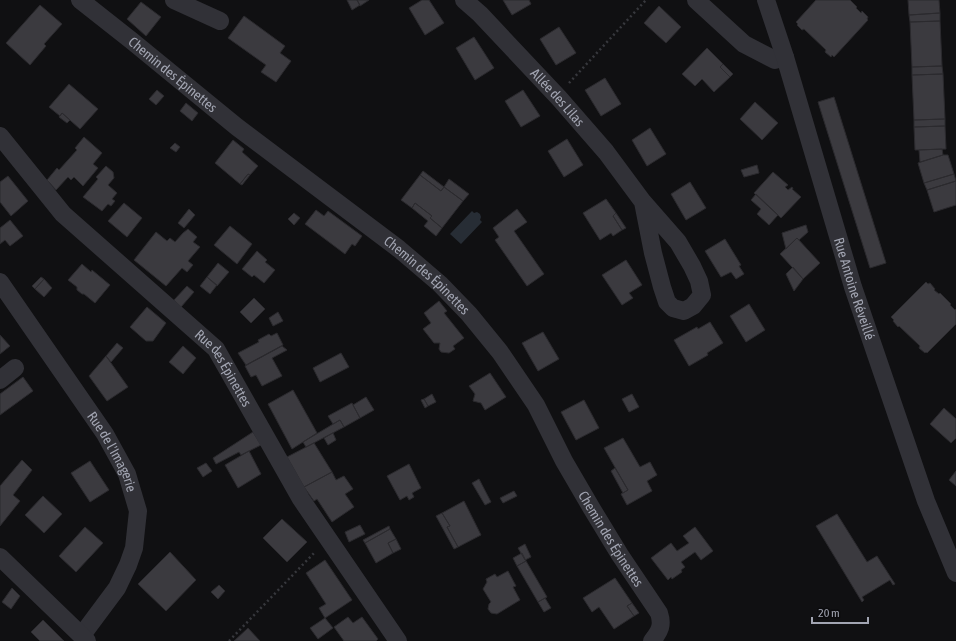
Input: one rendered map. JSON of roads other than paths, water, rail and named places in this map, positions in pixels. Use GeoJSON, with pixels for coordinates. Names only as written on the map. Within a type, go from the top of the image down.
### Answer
{"type":"FeatureCollection","features":[{"type":"Feature","properties":{"kind":"street","name":"Chemin des Épinettes"},"geometry":{"type":"LineString","coordinates":[[80,0],[237,127],[399,249],[440,284],[469,314],[500,352],[536,405],[564,461],[592,509],[620,555],[659,613],[661,620],[660,629],[652,641]]}},
{"type":"Feature","properties":{"kind":"street"},"geometry":{"type":"LineString","coordinates":[[174,0],[220,21]]}},
{"type":"Feature","properties":{"kind":"street","name":"Allée des Lilas"},"geometry":{"type":"LineString","coordinates":[[464,0],[480,14],[557,96],[606,152],[643,202],[678,242],[700,280],[702,295],[693,306],[684,311],[673,308],[667,302],[653,253],[643,202]]}},
{"type":"Feature","properties":{"kind":"street"},"geometry":{"type":"LineString","coordinates":[[696,0],[744,44],[775,60],[785,57]]}},
{"type":"Feature","properties":{"kind":"street","name":"Rue Antoine Réveillé"},"geometry":{"type":"LineString","coordinates":[[766,0],[785,57],[853,287],[926,501],[956,573]]}},
{"type":"Feature","properties":{"kind":"street","name":"Rue des Épinettes"},"geometry":{"type":"LineString","coordinates":[[0,136],[63,214],[216,349],[301,499],[398,641]]}},
{"type":"Feature","properties":{"kind":"street","name":"Rue de l'Imagerie"},"geometry":{"type":"LineString","coordinates":[[0,282],[105,434],[127,474],[138,511],[134,548],[128,565],[117,588],[84,638]]}},
{"type":"Feature","properties":{"kind":"street"},"geometry":{"type":"LineString","coordinates":[[0,380],[15,368]]}},
{"type":"Feature","properties":{"kind":"street"},"geometry":{"type":"LineString","coordinates":[[0,557],[84,638]]}}]}
